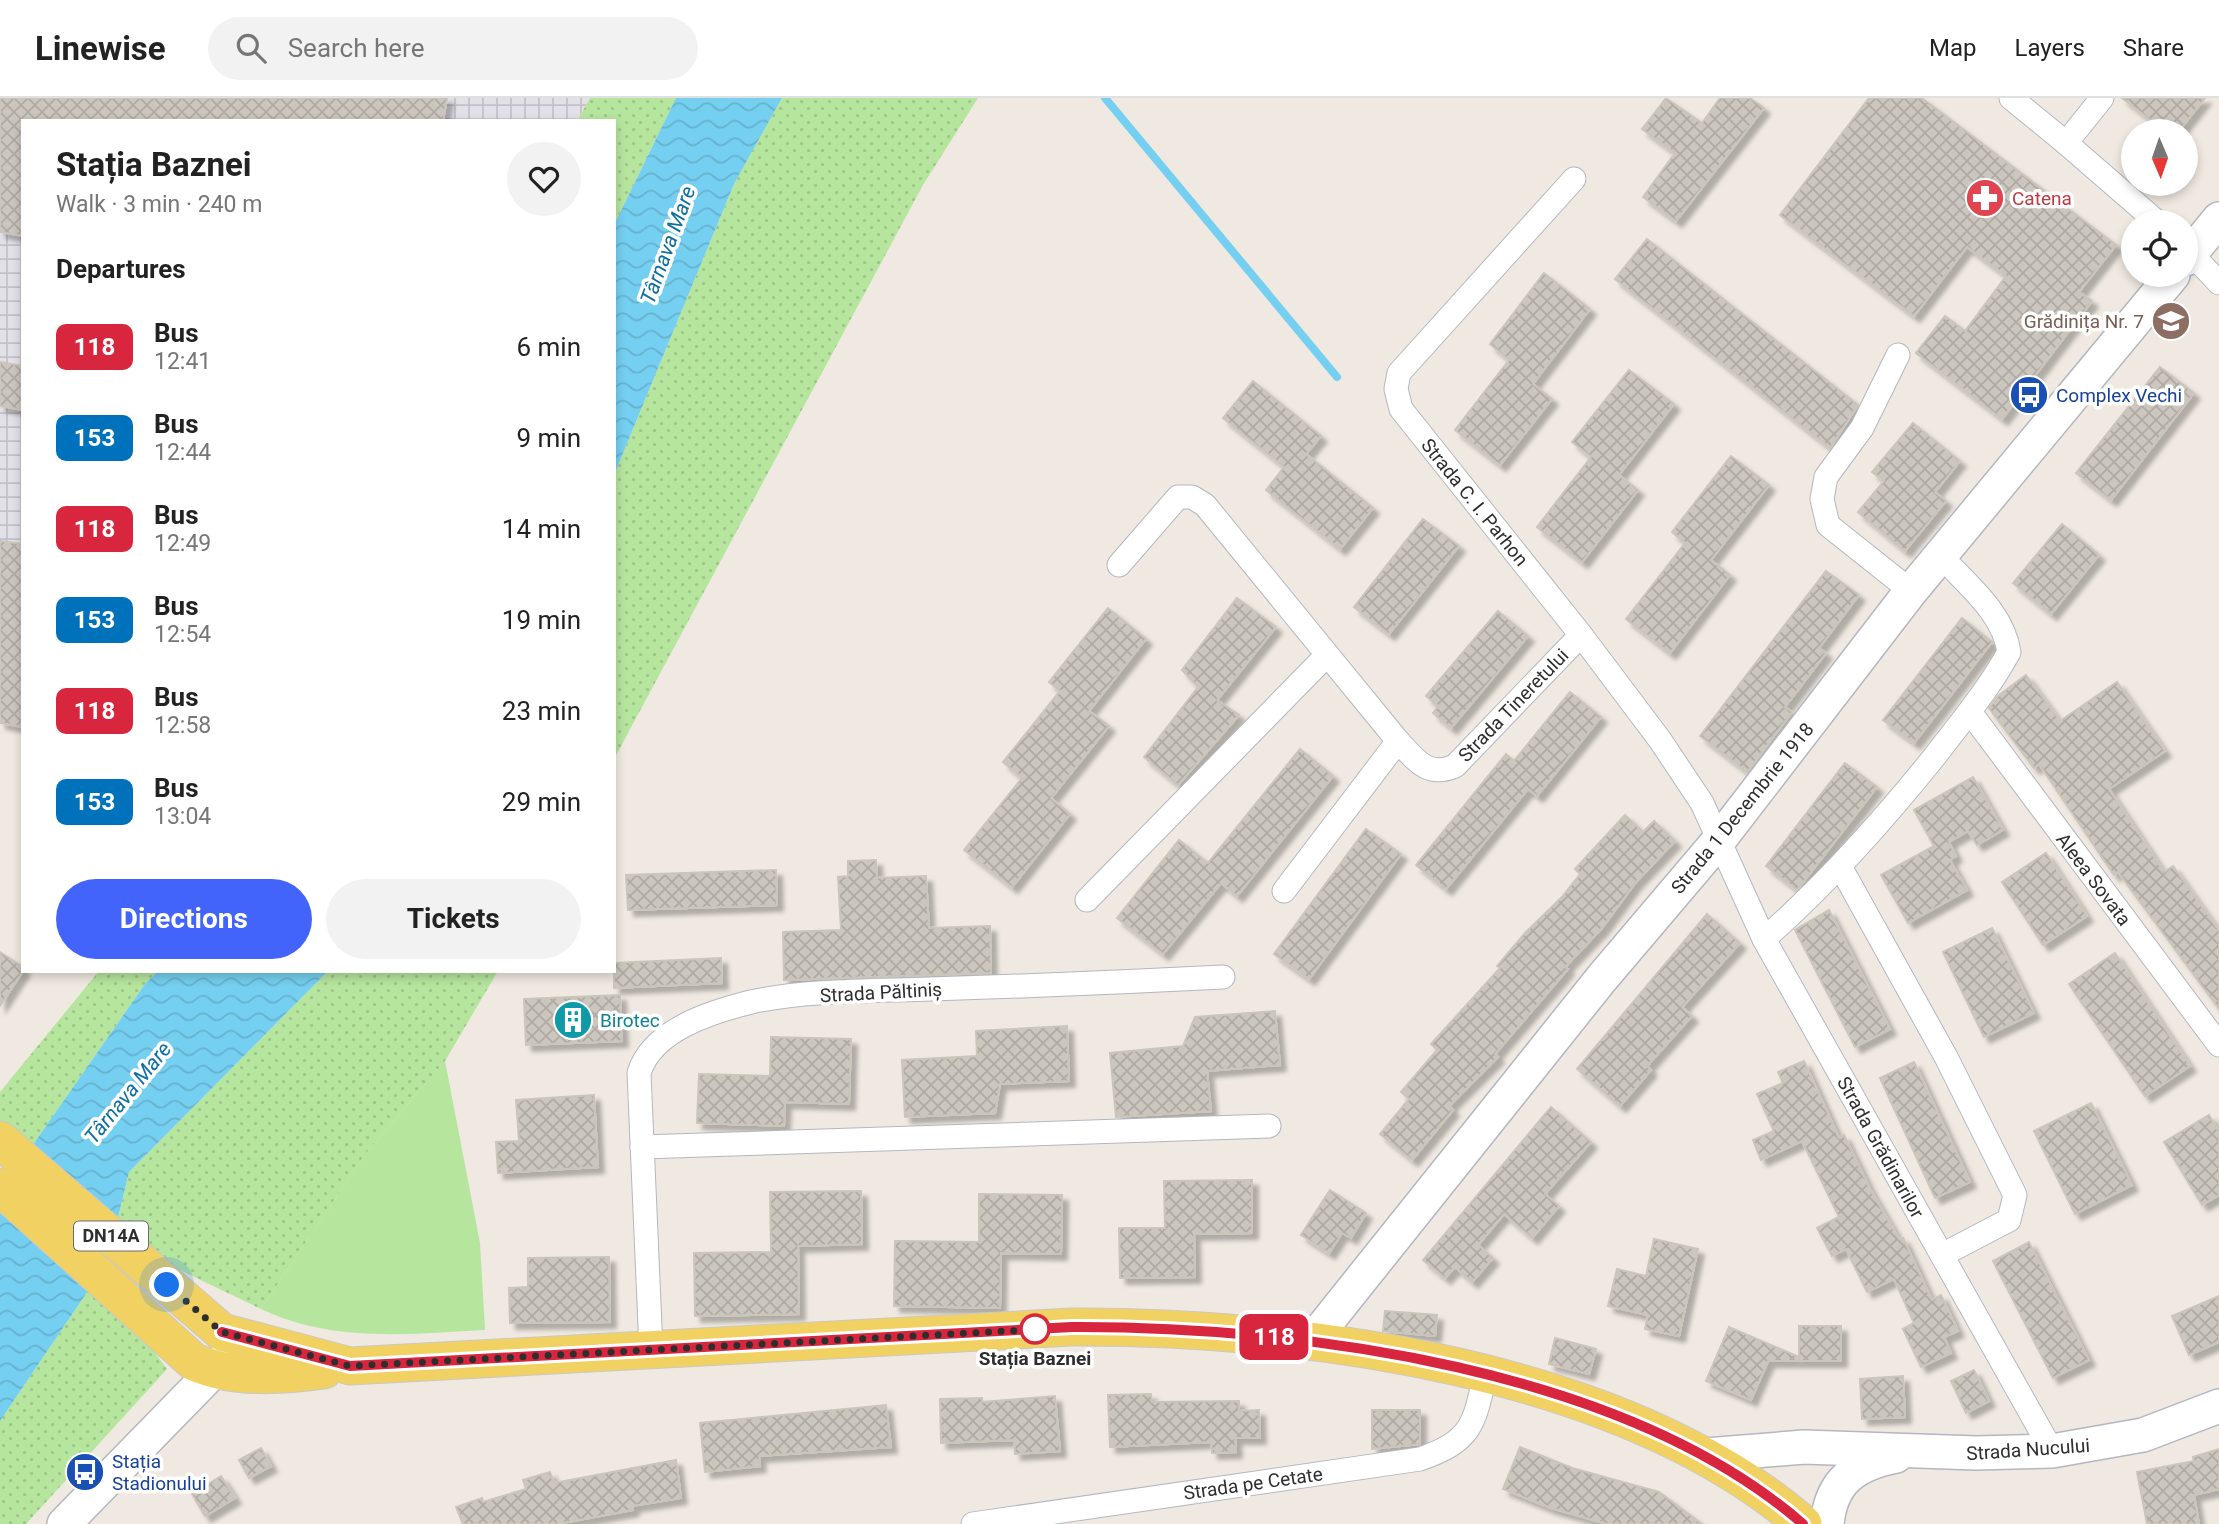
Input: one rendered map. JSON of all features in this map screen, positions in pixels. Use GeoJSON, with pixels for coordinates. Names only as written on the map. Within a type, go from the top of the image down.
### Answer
{"type":"FeatureCollection","features":[{"type":"Feature","properties":{"kind":"main road","name":"Strada 1 Decembrie 1918"},"geometry":{"type":"LineString","coordinates":[[2198,243],[2219,219]]}},
{"type":"Feature","properties":{"kind":"main road","name":"Strada 1 Decembrie 1918"},"geometry":{"type":"LineString","coordinates":[[1311,1342],[1602,978],[1720,839],[1911,592],[2161,287]]}},
{"type":"Feature","properties":{"kind":"main road","name":"DN14A"},"geometry":{"type":"LineString","coordinates":[[0,1140],[233,1336],[350,1366]]}},
{"type":"Feature","properties":{"kind":"main road","name":"DN14A"},"geometry":{"type":"LineString","coordinates":[[0,1187],[204,1366],[286,1374],[350,1366],[651,1349],[1086,1327],[1169,1327],[1379,1352],[1485,1375],[1603,1411],[1706,1455],[1749,1482],[1803,1524]]}},
{"type":"Feature","properties":{"kind":"main road"},"geometry":{"type":"LineString","coordinates":[[64,1524],[233,1336]]}},
{"type":"Feature","properties":{"kind":"main road","name":"Strada Nucului"},"geometry":{"type":"LineString","coordinates":[[1706,1455],[1804,1447],[1915,1452],[2052,1451],[2143,1435],[2219,1406]]}},
{"type":"Feature","properties":{"kind":"main road","name":"Strada Nucului"},"geometry":{"type":"LineString","coordinates":[[1827,1524],[1829,1506],[1837,1486],[1853,1472],[1877,1460],[1915,1452]]}},
{"type":"Feature","properties":{"kind":"street"},"geometry":{"type":"LineString","coordinates":[[2011,98],[2143,210]]}},
{"type":"Feature","properties":{"kind":"street"},"geometry":{"type":"LineString","coordinates":[[2066,143],[2102,98]]}},
{"type":"Feature","properties":{"kind":"street","name":"Strada C. I. Parhon"},"geometry":{"type":"LineString","coordinates":[[1574,179],[1399,373],[1396,390],[1401,409],[1581,635],[1660,740],[1702,803],[1720,839]]}},
{"type":"Feature","properties":{"kind":"street"},"geometry":{"type":"LineString","coordinates":[[2198,269],[2219,283]]}},
{"type":"Feature","properties":{"kind":"street"},"geometry":{"type":"LineString","coordinates":[[1898,355],[1862,428],[1826,477],[1822,499],[1828,525],[1911,592]]}},
{"type":"Feature","properties":{"kind":"street","name":"Strada Tineretului"},"geometry":{"type":"LineString","coordinates":[[1119,565],[1178,497],[1192,497],[1205,505],[1326,656],[1425,770],[1441,772],[1455,766],[1581,635]]}},
{"type":"Feature","properties":{"kind":"street"},"geometry":{"type":"LineString","coordinates":[[1765,939],[1841,868],[1969,712],[2009,652],[2007,634],[1997,617],[1941,556]]}},
{"type":"Feature","properties":{"kind":"street"},"geometry":{"type":"LineString","coordinates":[[1087,900],[1326,656]]}},
{"type":"Feature","properties":{"kind":"street","name":"Aleea Sovata"},"geometry":{"type":"LineString","coordinates":[[1969,712],[2219,1045]]}},
{"type":"Feature","properties":{"kind":"street"},"geometry":{"type":"LineString","coordinates":[[1284,891],[1398,741]]}},
{"type":"Feature","properties":{"kind":"street","name":"Strada Grădinarilor"},"geometry":{"type":"LineString","coordinates":[[1720,839],[1765,939],[2052,1451]]}},
{"type":"Feature","properties":{"kind":"street"},"geometry":{"type":"LineString","coordinates":[[1841,868],[1946,1057],[2015,1195],[2009,1220],[1942,1255]]}},
{"type":"Feature","properties":{"kind":"street","name":"Strada Păltiniș"},"geometry":{"type":"LineString","coordinates":[[651,1349],[639,1073],[643,1059],[660,1040],[693,1022],[752,1002],[841,993],[1223,977]]}},
{"type":"Feature","properties":{"kind":"street"},"geometry":{"type":"LineString","coordinates":[[642,1147],[1269,1126]]}},
{"type":"Feature","properties":{"kind":"street","name":"Strada pe Cetate"},"geometry":{"type":"LineString","coordinates":[[973,1524],[1420,1459],[1448,1449],[1463,1436],[1477,1412],[1485,1375]]}},
{"type":"Feature","properties":{"kind":"shaded area"},"geometry":{"type":"Polygon","coordinates":[[[0,98],[590,98],[578,119],[21,119],[21,727],[0,723],[0,98]]]}},
{"type":"Feature","properties":{"kind":"green space"},"geometry":{"type":"Polygon","coordinates":[[[590,98],[676,98],[616,221],[616,119],[578,119],[590,98]]]}},
{"type":"Feature","properties":{"kind":"green space"},"geometry":{"type":"Polygon","coordinates":[[[782,98],[978,98],[923,185],[616,755],[616,470],[734,184],[782,98]]]}},
{"type":"Feature","properties":{"kind":"green space"},"geometry":{"type":"Polygon","coordinates":[[[97,973],[156,973],[145,984],[23,1159],[0,1140],[0,1092],[97,973]]]}},
{"type":"Feature","properties":{"kind":"green space"},"geometry":{"type":"Polygon","coordinates":[[[326,973],[497,973],[445,1061],[363,1157],[261,1309],[113,1238],[129,1172],[326,973]]]}},
{"type":"Feature","properties":{"kind":"green space"},"geometry":{"type":"Polygon","coordinates":[[[445,1061],[480,1243],[485,1330],[399,1334],[343,1332],[288,1320],[261,1309],[363,1157],[445,1061]]]}},
{"type":"Feature","properties":{"kind":"green space"},"geometry":{"type":"Polygon","coordinates":[[[98,1276],[167,1369],[26,1524],[0,1524],[0,1421],[98,1276]]]}},
{"type":"Feature","properties":{"kind":"water","name":"Târnava Mare"},"geometry":{"type":"Polygon","coordinates":[[[676,98],[782,98],[734,184],[616,470],[616,221],[676,98]]]}},
{"type":"Feature","properties":{"kind":"water","name":"Târnava Mare"},"geometry":{"type":"Polygon","coordinates":[[[156,973],[326,973],[129,1172],[113,1238],[23,1159],[145,984],[156,973]]]}},
{"type":"Feature","properties":{"kind":"water"},"geometry":{"type":"Polygon","coordinates":[[[0,1203],[98,1276],[0,1421],[0,1203]]]}},
{"type":"Feature","properties":{"kind":"building"},"geometry":{"type":"Polygon","coordinates":[[[0,98],[447,98],[443,119],[21,119],[21,236],[0,232],[0,98]]]}},
{"type":"Feature","properties":{"kind":"building"},"geometry":{"type":"Polygon","coordinates":[[[1666,98],[1702,123],[1720,98],[1750,98],[1764,108],[1676,221],[1643,197],[1675,153],[1642,129],[1666,98]]]}},
{"type":"Feature","properties":{"kind":"building"},"geometry":{"type":"Polygon","coordinates":[[[1869,98],[1922,98],[2116,245],[2079,292],[2092,301],[2002,419],[1916,353],[1945,316],[1965,331],[2006,276],[1967,247],[1914,316],[1780,215],[1869,98]]]}},
{"type":"Feature","properties":{"kind":"building"},"geometry":{"type":"Polygon","coordinates":[[[2122,98],[2205,98],[2188,119],[2149,119],[2122,98]]]}},
{"type":"Feature","properties":{"kind":"building"},"geometry":{"type":"Polygon","coordinates":[[[1647,239],[1858,405],[1830,448],[1615,279],[1647,239]]]}},
{"type":"Feature","properties":{"kind":"building"},"geometry":{"type":"Polygon","coordinates":[[[1544,273],[1590,309],[1533,384],[1552,399],[1500,465],[1455,430],[1509,360],[1490,344],[1544,273]]]}},
{"type":"Feature","properties":{"kind":"building"},"geometry":{"type":"Polygon","coordinates":[[[0,362],[21,366],[21,410],[0,406],[0,362]]]}},
{"type":"Feature","properties":{"kind":"building"},"geometry":{"type":"Polygon","coordinates":[[[2160,367],[2194,393],[2111,500],[2076,473],[2160,367]]]}},
{"type":"Feature","properties":{"kind":"building"},"geometry":{"type":"Polygon","coordinates":[[[1629,370],[1674,404],[1619,475],[1638,490],[1582,562],[1537,527],[1591,457],[1572,442],[1629,370]]]}},
{"type":"Feature","properties":{"kind":"building"},"geometry":{"type":"Polygon","coordinates":[[[1253,381],[1321,436],[1306,454],[1373,508],[1340,549],[1266,490],[1284,467],[1223,418],[1253,381]]]}},
{"type":"Feature","properties":{"kind":"building"},"geometry":{"type":"Polygon","coordinates":[[[1913,423],[1960,461],[1935,492],[1946,501],[1905,551],[1858,512],[1884,481],[1872,472],[1913,423]]]}},
{"type":"Feature","properties":{"kind":"building"},"geometry":{"type":"Polygon","coordinates":[[[1731,456],[1769,485],[1711,560],[1730,575],[1670,653],[1626,619],[1685,543],[1672,532],[1731,456]]]}},
{"type":"Feature","properties":{"kind":"building"},"geometry":{"type":"Polygon","coordinates":[[[1423,519],[1459,546],[1389,634],[1354,607],[1423,519]]]}},
{"type":"Feature","properties":{"kind":"building"},"geometry":{"type":"Polygon","coordinates":[[[2062,524],[2099,555],[2051,614],[2013,583],[2062,524]]]}},
{"type":"Feature","properties":{"kind":"building"},"geometry":{"type":"Polygon","coordinates":[[[0,541],[21,544],[21,727],[0,723],[0,541]]]}},
{"type":"Feature","properties":{"kind":"building"},"geometry":{"type":"Polygon","coordinates":[[[1826,571],[1859,595],[1819,648],[1826,653],[1785,707],[1792,712],[1747,772],[1700,736],[1826,571]]]}},
{"type":"Feature","properties":{"kind":"building"},"geometry":{"type":"Polygon","coordinates":[[[1237,598],[1276,627],[1217,700],[1239,715],[1178,785],[1144,757],[1198,687],[1182,670],[1237,598]]]}},
{"type":"Feature","properties":{"kind":"building"},"geometry":{"type":"Polygon","coordinates":[[[1108,608],[1146,639],[1089,711],[1109,726],[1051,798],[1070,814],[1012,887],[964,850],[1022,778],[1003,762],[1060,691],[1049,682],[1108,608]]]}},
{"type":"Feature","properties":{"kind":"building"},"geometry":{"type":"Polygon","coordinates":[[[1498,611],[1528,636],[1451,728],[1433,713],[1438,706],[1426,696],[1498,611]]]}},
{"type":"Feature","properties":{"kind":"building"},"geometry":{"type":"Polygon","coordinates":[[[1962,618],[1992,642],[1914,743],[1883,720],[1962,618]]]}},
{"type":"Feature","properties":{"kind":"building"},"geometry":{"type":"Polygon","coordinates":[[[2026,675],[2060,721],[2117,682],[2165,751],[2109,789],[2164,872],[2173,866],[2219,931],[2219,1009],[2118,872],[2114,875],[2039,764],[2034,768],[1989,708],[1998,696],[2026,675]]]}},
{"type":"Feature","properties":{"kind":"building"},"geometry":{"type":"Polygon","coordinates":[[[1570,692],[1601,717],[1537,796],[1528,789],[1446,889],[1416,865],[1506,754],[1514,761],[1570,692]]]}},
{"type":"Feature","properties":{"kind":"building"},"geometry":{"type":"Polygon","coordinates":[[[1300,749],[1333,776],[1237,896],[1221,883],[1163,954],[1117,918],[1179,840],[1208,863],[1300,749]]]}},
{"type":"Feature","properties":{"kind":"building"},"geometry":{"type":"Polygon","coordinates":[[[1845,763],[1877,787],[1797,890],[1766,866],[1845,763]]]}},
{"type":"Feature","properties":{"kind":"building"},"geometry":{"type":"Polygon","coordinates":[[[1973,777],[2003,830],[1977,845],[1968,831],[1949,842],[1956,856],[1950,860],[1967,890],[1908,923],[1881,875],[1934,846],[1914,810],[1973,777]]]}},
{"type":"Feature","properties":{"kind":"building"},"geometry":{"type":"Polygon","coordinates":[[[1625,815],[1643,832],[1654,821],[1675,841],[1636,882],[1602,928],[1565,967],[1568,969],[1495,1054],[1498,1057],[1449,1106],[1453,1110],[1412,1160],[1380,1134],[1409,1099],[1401,1092],[1437,1050],[1431,1044],[1500,968],[1497,966],[1525,933],[1562,897],[1580,874],[1575,869],[1625,815]]]}},
{"type":"Feature","properties":{"kind":"building"},"geometry":{"type":"Polygon","coordinates":[[[1366,829],[1401,854],[1309,979],[1274,954],[1366,829]]]}},
{"type":"Feature","properties":{"kind":"building"},"geometry":{"type":"Polygon","coordinates":[[[2046,853],[2087,916],[2043,945],[2002,882],[2046,853]]]}},
{"type":"Feature","properties":{"kind":"building"},"geometry":{"type":"Polygon","coordinates":[[[876,860],[877,878],[926,876],[929,928],[990,926],[991,973],[784,980],[783,932],[841,930],[838,877],[848,876],[848,861],[876,860]]]}},
{"type":"Feature","properties":{"kind":"building"},"geometry":{"type":"Polygon","coordinates":[[[776,870],[777,905],[628,910],[626,875],[776,870]]]}},
{"type":"Feature","properties":{"kind":"building"},"geometry":{"type":"Polygon","coordinates":[[[1829,910],[1890,1029],[1855,1047],[1795,930],[1829,910]]]}},
{"type":"Feature","properties":{"kind":"building"},"geometry":{"type":"Polygon","coordinates":[[[1707,914],[1740,943],[1682,1007],[1692,1016],[1647,1066],[1651,1070],[1620,1106],[1577,1069],[1707,914]]]}},
{"type":"Feature","properties":{"kind":"building"},"geometry":{"type":"Polygon","coordinates":[[[1992,928],[2034,1013],[1984,1037],[1943,952],[1992,928]]]}},
{"type":"Feature","properties":{"kind":"building"},"geometry":{"type":"Polygon","coordinates":[[[0,952],[21,966],[22,973],[0,1006],[0,952]]]}},
{"type":"Feature","properties":{"kind":"building"},"geometry":{"type":"Polygon","coordinates":[[[2115,953],[2190,1066],[2145,1096],[2069,984],[2115,953]]]}},
{"type":"Feature","properties":{"kind":"building"},"geometry":{"type":"Polygon","coordinates":[[[721,958],[722,983],[614,988],[616,963],[721,958]]]}},
{"type":"Feature","properties":{"kind":"building","name":"Birotec"},"geometry":{"type":"Polygon","coordinates":[[[620,995],[622,1041],[526,1045],[524,999],[620,995]]]}},
{"type":"Feature","properties":{"kind":"building"},"geometry":{"type":"Polygon","coordinates":[[[1275,1011],[1280,1065],[1207,1071],[1211,1111],[1116,1117],[1110,1053],[1183,1046],[1195,1017],[1275,1011]]]}},
{"type":"Feature","properties":{"kind":"building"},"geometry":{"type":"Polygon","coordinates":[[[1067,1026],[1069,1081],[1000,1084],[995,1113],[905,1117],[902,1060],[977,1056],[976,1031],[1067,1026]]]}},
{"type":"Feature","properties":{"kind":"building"},"geometry":{"type":"Polygon","coordinates":[[[771,1037],[851,1039],[849,1104],[785,1102],[784,1126],[697,1123],[699,1074],[770,1076],[771,1037]]]}},
{"type":"Feature","properties":{"kind":"building"},"geometry":{"type":"Polygon","coordinates":[[[1804,1061],[1839,1138],[1844,1135],[1870,1189],[1899,1239],[1903,1238],[1932,1300],[1941,1295],[1958,1331],[1944,1337],[1951,1353],[1921,1367],[1903,1329],[1914,1323],[1894,1279],[1867,1292],[1846,1249],[1832,1256],[1817,1228],[1839,1217],[1802,1141],[1761,1160],[1753,1140],[1774,1131],[1757,1094],[1783,1083],[1778,1072],[1804,1061]]]}},
{"type":"Feature","properties":{"kind":"building"},"geometry":{"type":"Polygon","coordinates":[[[1914,1062],[1970,1182],[1935,1198],[1880,1078],[1914,1062]]]}},
{"type":"Feature","properties":{"kind":"building"},"geometry":{"type":"Polygon","coordinates":[[[594,1095],[598,1167],[498,1173],[496,1142],[519,1141],[516,1100],[594,1095]]]}},
{"type":"Feature","properties":{"kind":"building"},"geometry":{"type":"Polygon","coordinates":[[[2091,1103],[2132,1185],[2075,1214],[2034,1131],[2091,1103]]]}},
{"type":"Feature","properties":{"kind":"building"},"geometry":{"type":"Polygon","coordinates":[[[1551,1107],[1591,1142],[1545,1194],[1559,1206],[1532,1238],[1504,1214],[1478,1245],[1493,1258],[1472,1282],[1455,1267],[1445,1278],[1423,1260],[1551,1107]]]}},
{"type":"Feature","properties":{"kind":"building"},"geometry":{"type":"Polygon","coordinates":[[[2209,1115],[2219,1132],[2219,1195],[2202,1205],[2164,1142],[2209,1115]]]}},
{"type":"Feature","properties":{"kind":"building"},"geometry":{"type":"Polygon","coordinates":[[[1252,1180],[1252,1233],[1194,1234],[1195,1277],[1120,1278],[1119,1228],[1165,1228],[1164,1181],[1252,1180]]]}},
{"type":"Feature","properties":{"kind":"building"},"geometry":{"type":"Polygon","coordinates":[[[1330,1190],[1366,1213],[1351,1238],[1342,1233],[1329,1253],[1301,1235],[1330,1190]]]}},
{"type":"Feature","properties":{"kind":"building"},"geometry":{"type":"Polygon","coordinates":[[[861,1191],[862,1244],[798,1246],[799,1314],[695,1316],[694,1253],[771,1252],[770,1192],[861,1191]]]}},
{"type":"Feature","properties":{"kind":"building"},"geometry":{"type":"Polygon","coordinates":[[[979,1194],[1062,1195],[1061,1254],[1001,1253],[1000,1308],[894,1306],[895,1241],[979,1242],[979,1194]]]}},
{"type":"Feature","properties":{"kind":"building"},"geometry":{"type":"Polygon","coordinates":[[[1654,1239],[1698,1249],[1679,1336],[1645,1329],[1648,1315],[1608,1306],[1617,1269],[1646,1276],[1654,1239]]]}},
{"type":"Feature","properties":{"kind":"building"},"geometry":{"type":"Polygon","coordinates":[[[2029,1242],[2089,1360],[2053,1378],[1993,1261],[2029,1242]]]}},
{"type":"Feature","properties":{"kind":"building"},"geometry":{"type":"Polygon","coordinates":[[[609,1257],[610,1322],[510,1323],[509,1288],[528,1287],[528,1258],[609,1257]]]}},
{"type":"Feature","properties":{"kind":"building"},"geometry":{"type":"Polygon","coordinates":[[[2219,1296],[2219,1342],[2189,1355],[2172,1316],[2219,1296]]]}},
{"type":"Feature","properties":{"kind":"building"},"geometry":{"type":"Polygon","coordinates":[[[1385,1311],[1437,1315],[1435,1336],[1383,1331],[1385,1311]]]}},
{"type":"Feature","properties":{"kind":"building"},"geometry":{"type":"Polygon","coordinates":[[[1799,1326],[1841,1326],[1841,1361],[1768,1361],[1751,1400],[1706,1381],[1729,1327],[1799,1357],[1799,1326]]]}},
{"type":"Feature","properties":{"kind":"building"},"geometry":{"type":"Polygon","coordinates":[[[1555,1338],[1596,1349],[1589,1374],[1549,1364],[1555,1338]]]}},
{"type":"Feature","properties":{"kind":"building"},"geometry":{"type":"Polygon","coordinates":[[[1974,1370],[1989,1401],[1966,1413],[1951,1381],[1974,1370]]]}},
{"type":"Feature","properties":{"kind":"building"},"geometry":{"type":"Polygon","coordinates":[[[1903,1376],[1905,1417],[1862,1419],[1860,1379],[1903,1376]]]}},
{"type":"Feature","properties":{"kind":"building"},"geometry":{"type":"Polygon","coordinates":[[[1151,1394],[1152,1402],[1239,1401],[1239,1411],[1259,1410],[1260,1438],[1235,1438],[1236,1452],[1212,1453],[1211,1442],[1110,1447],[1108,1395],[1151,1394]]]}},
{"type":"Feature","properties":{"kind":"building"},"geometry":{"type":"Polygon","coordinates":[[[1055,1396],[1060,1451],[1015,1454],[1014,1440],[941,1443],[940,1399],[982,1398],[982,1402],[1055,1396]]]}},
{"type":"Feature","properties":{"kind":"building"},"geometry":{"type":"Polygon","coordinates":[[[886,1405],[891,1447],[759,1456],[760,1466],[705,1472],[700,1423],[886,1405]]]}},
{"type":"Feature","properties":{"kind":"building"},"geometry":{"type":"Polygon","coordinates":[[[1372,1410],[1420,1410],[1420,1444],[1372,1449],[1372,1410]]]}},
{"type":"Feature","properties":{"kind":"building"},"geometry":{"type":"Polygon","coordinates":[[[1520,1447],[1572,1468],[1659,1492],[1702,1524],[1607,1524],[1551,1508],[1503,1489],[1520,1447]]]}},
{"type":"Feature","properties":{"kind":"building"},"geometry":{"type":"Polygon","coordinates":[[[261,1448],[271,1466],[249,1478],[239,1460],[261,1448]]]}},
{"type":"Feature","properties":{"kind":"building"},"geometry":{"type":"Polygon","coordinates":[[[2219,1449],[2219,1489],[2194,1495],[2199,1524],[2147,1524],[2137,1472],[2194,1461],[2193,1457],[2219,1449]]]}},
{"type":"Feature","properties":{"kind":"building"},"geometry":{"type":"Polygon","coordinates":[[[676,1460],[681,1498],[632,1506],[633,1510],[557,1524],[463,1524],[456,1507],[482,1498],[483,1502],[526,1489],[523,1480],[550,1472],[554,1483],[676,1460]]]}},
{"type":"Feature","properties":{"kind":"building"},"geometry":{"type":"Polygon","coordinates":[[[221,1476],[235,1498],[205,1516],[192,1494],[221,1476]]]}},
{"type":"Feature","properties":{"kind":"waterway"},"geometry":{"type":"LineString","coordinates":[[1105,98],[1337,377]]}},
{"type":"Feature","properties":{"kind":"bus line","name":"118"},"geometry":{"type":"LineString","coordinates":[[222,1332],[350,1366],[1072,1327],[1169,1327],[1311,1342],[1379,1352],[1485,1375],[1603,1411],[1706,1455],[1749,1482],[1803,1524]]}},
{"type":"Feature","properties":{"kind":"place","name":"Catena"},"geometry":{"type":"Point","coordinates":[1985,198]}},
{"type":"Feature","properties":{"kind":"place","name":"Grădinița Nr. 7"},"geometry":{"type":"Point","coordinates":[2171,321]}},
{"type":"Feature","properties":{"kind":"place","name":"Complex Vechi"},"geometry":{"type":"Point","coordinates":[2029,395]}},
{"type":"Feature","properties":{"kind":"place","name":"Birotec"},"geometry":{"type":"Point","coordinates":[573,1020]}},
{"type":"Feature","properties":{"kind":"place","name":"Stația Baznei"},"geometry":{"type":"Point","coordinates":[1035,1329]}},
{"type":"Feature","properties":{"kind":"place","name":"Stația Stadionului"},"geometry":{"type":"Point","coordinates":[85,1472]}},
{"type":"Feature","properties":{"kind":"route"},"geometry":{"type":"LineString","coordinates":[[167,1285],[222,1332],[350,1366],[1045,1329],[1035,1329]]}}]}
